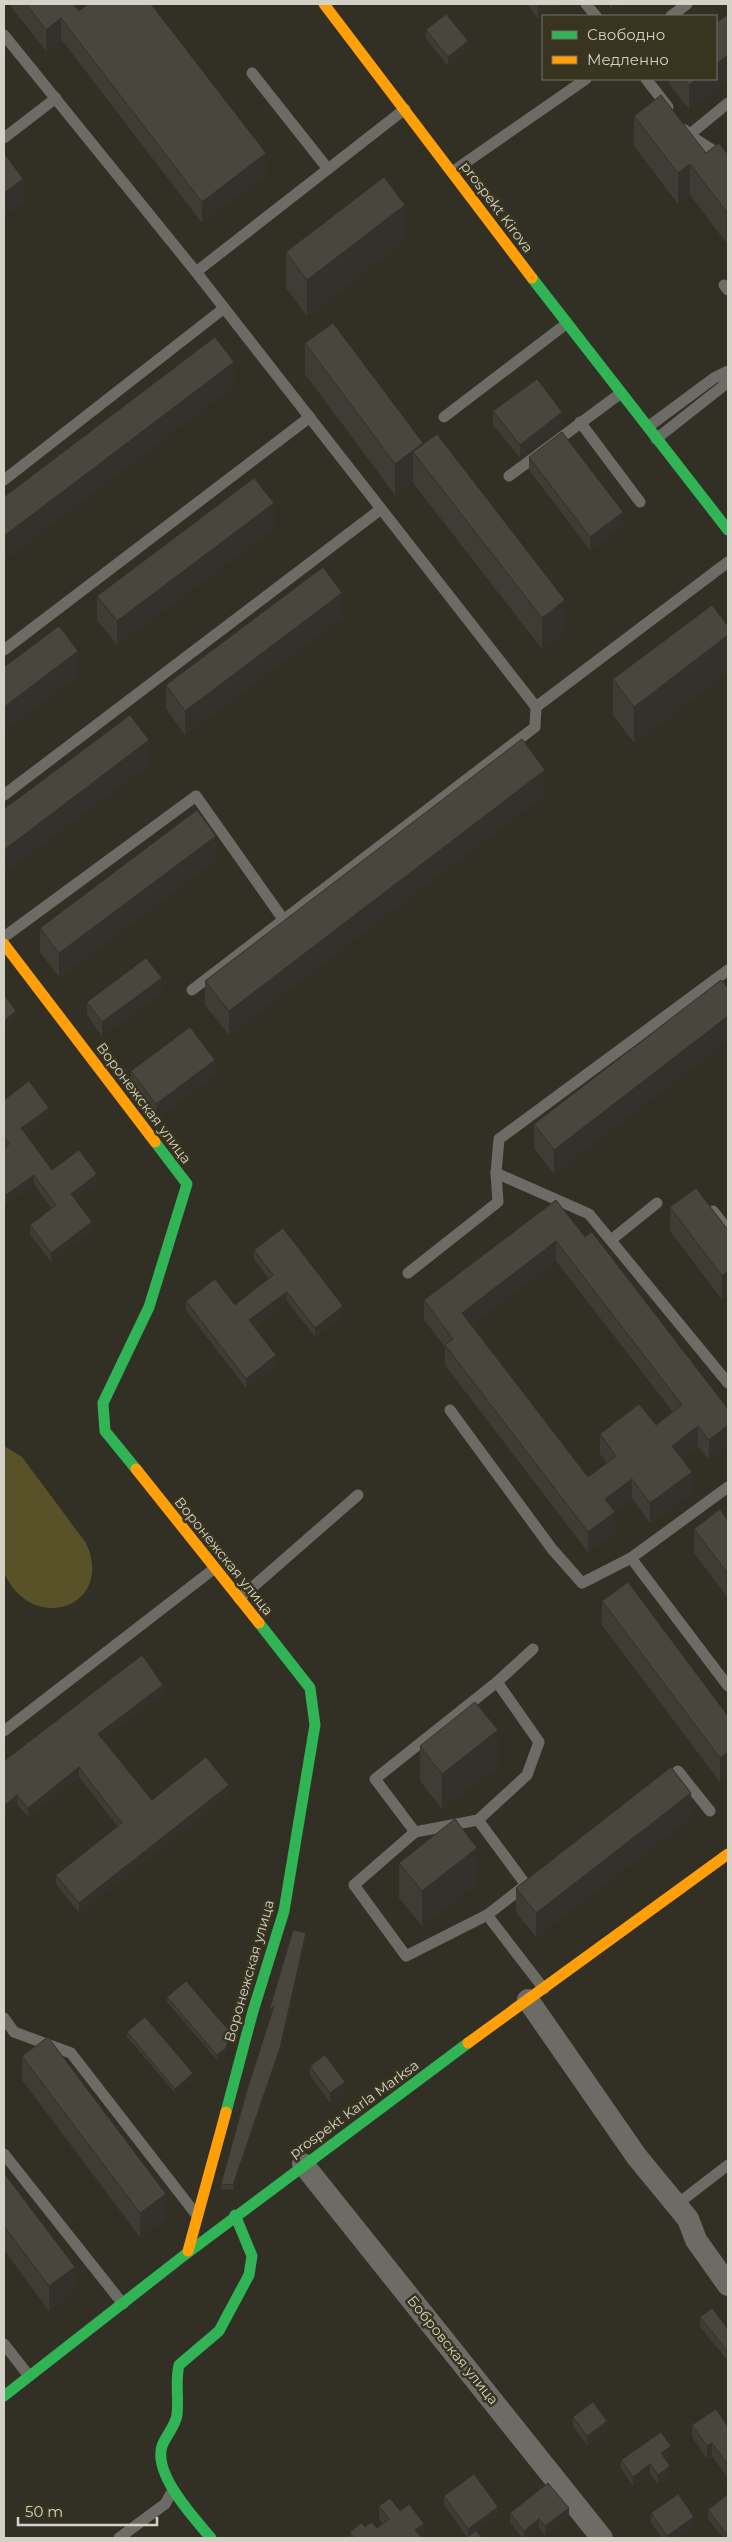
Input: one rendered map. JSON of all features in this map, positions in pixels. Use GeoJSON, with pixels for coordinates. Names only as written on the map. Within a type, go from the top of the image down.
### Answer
{"type":"FeatureCollection","features":[{"type":"Feature","properties":{"kind":"street","name":"prospekt Kirova"},"geometry":{"type":"LineString","coordinates":[[324,4],[566,324],[656,438]]}},
{"type":"Feature","properties":{"kind":"street"},"geometry":{"type":"LineString","coordinates":[[656,438],[728,530]]}},
{"type":"Feature","properties":{"kind":"street","name":"Воронежская улица"},"geometry":{"type":"LineString","coordinates":[[4,944],[187,1184],[149,1307],[103,1403],[105,1431],[310,1688],[315,1725],[284,1911],[253,2010],[196,2215],[188,2251]]}},
{"type":"Feature","properties":{"kind":"street","name":"prospekt Karla Marksa"},"geometry":{"type":"LineString","coordinates":[[4,2396],[188,2251],[303,2164],[728,1854]]}},
{"type":"Feature","properties":{"kind":"street"},"geometry":{"type":"LineString","coordinates":[[536,1994],[637,2157],[688,2219],[696,2240],[728,2285]]}},
{"type":"Feature","properties":{"kind":"street","name":"Бобровская улица"},"geometry":{"type":"LineString","coordinates":[[303,2164],[602,2538]]}},
{"type":"Feature","properties":{"kind":"street"},"geometry":{"type":"LineString","coordinates":[[211,2538],[172,2491],[161,2456],[162,2446],[174,2425],[177,2414],[177,2373],[179,2365],[219,2331],[249,2275],[252,2256],[235,2215]]}},
{"type":"Feature","properties":{"kind":"lane"},"geometry":{"type":"LineString","coordinates":[[586,4],[595,15]]}},
{"type":"Feature","properties":{"kind":"lane"},"geometry":{"type":"LineString","coordinates":[[672,15],[687,4]]}},
{"type":"Feature","properties":{"kind":"lane"},"geometry":{"type":"LineString","coordinates":[[4,35],[196,272],[223,309],[310,417],[536,707],[535,726],[192,990]]}},
{"type":"Feature","properties":{"kind":"lane"},"geometry":{"type":"LineString","coordinates":[[252,73],[328,169]]}},
{"type":"Feature","properties":{"kind":"lane"},"geometry":{"type":"LineString","coordinates":[[452,172],[585,80]]}},
{"type":"Feature","properties":{"kind":"lane"},"geometry":{"type":"LineString","coordinates":[[647,80],[689,135],[728,160]]}},
{"type":"Feature","properties":{"kind":"lane"},"geometry":{"type":"LineString","coordinates":[[4,138],[56,98]]}},
{"type":"Feature","properties":{"kind":"lane"},"geometry":{"type":"LineString","coordinates":[[689,135],[728,103]]}},
{"type":"Feature","properties":{"kind":"lane"},"geometry":{"type":"LineString","coordinates":[[196,272],[405,109]]}},
{"type":"Feature","properties":{"kind":"lane"},"geometry":{"type":"LineString","coordinates":[[4,480],[223,309]]}},
{"type":"Feature","properties":{"kind":"lane"},"geometry":{"type":"LineString","coordinates":[[444,417],[566,324]]}},
{"type":"Feature","properties":{"kind":"lane"},"geometry":{"type":"LineString","coordinates":[[648,427],[714,378],[728,371]]}},
{"type":"Feature","properties":{"kind":"lane"},"geometry":{"type":"LineString","coordinates":[[656,438],[722,387],[728,379]]}},
{"type":"Feature","properties":{"kind":"lane"},"geometry":{"type":"LineString","coordinates":[[509,476],[621,393]]}},
{"type":"Feature","properties":{"kind":"lane"},"geometry":{"type":"LineString","coordinates":[[4,650],[310,417]]}},
{"type":"Feature","properties":{"kind":"lane"},"geometry":{"type":"LineString","coordinates":[[580,422],[640,502]]}},
{"type":"Feature","properties":{"kind":"lane"},"geometry":{"type":"LineString","coordinates":[[4,795],[381,509]]}},
{"type":"Feature","properties":{"kind":"lane"},"geometry":{"type":"LineString","coordinates":[[536,707],[728,562]]}},
{"type":"Feature","properties":{"kind":"lane"},"geometry":{"type":"LineString","coordinates":[[4,937],[196,796],[283,919]]}},
{"type":"Feature","properties":{"kind":"lane"},"geometry":{"type":"LineString","coordinates":[[408,1273],[498,1202],[496,1173],[499,1139],[728,970]]}},
{"type":"Feature","properties":{"kind":"lane"},"geometry":{"type":"LineString","coordinates":[[496,1173],[588,1214],[728,1383]]}},
{"type":"Feature","properties":{"kind":"lane"},"geometry":{"type":"LineString","coordinates":[[611,1240],[657,1203]]}},
{"type":"Feature","properties":{"kind":"lane"},"geometry":{"type":"LineString","coordinates":[[713,1211],[728,1230]]}},
{"type":"Feature","properties":{"kind":"lane"},"geometry":{"type":"LineString","coordinates":[[450,1410],[552,1550],[582,1583],[631,1558],[728,1487]]}},
{"type":"Feature","properties":{"kind":"lane"},"geometry":{"type":"LineString","coordinates":[[239,1599],[358,1495]]}},
{"type":"Feature","properties":{"kind":"lane"},"geometry":{"type":"LineString","coordinates":[[631,1558],[728,1686]]}},
{"type":"Feature","properties":{"kind":"lane"},"geometry":{"type":"LineString","coordinates":[[4,1731],[215,1568]]}},
{"type":"Feature","properties":{"kind":"lane"},"geometry":{"type":"LineString","coordinates":[[415,1832],[375,1779],[497,1682],[533,1649]]}},
{"type":"Feature","properties":{"kind":"lane"},"geometry":{"type":"LineString","coordinates":[[478,1820],[530,1882],[487,1915],[406,1956],[354,1885],[415,1832],[478,1820],[527,1775],[539,1742],[497,1682]]}},
{"type":"Feature","properties":{"kind":"lane"},"geometry":{"type":"LineString","coordinates":[[654,1789],[678,1771],[710,1811]]}},
{"type":"Feature","properties":{"kind":"lane"},"geometry":{"type":"LineString","coordinates":[[487,1915],[536,1994]]}},
{"type":"Feature","properties":{"kind":"lane"},"geometry":{"type":"LineString","coordinates":[[4,2018],[14,2032],[71,2052],[196,2215]]}},
{"type":"Feature","properties":{"kind":"lane"},"geometry":{"type":"LineString","coordinates":[[4,2154],[123,2304]]}},
{"type":"Feature","properties":{"kind":"lane"},"geometry":{"type":"LineString","coordinates":[[676,2206],[728,2164]]}},
{"type":"Feature","properties":{"kind":"lane"},"geometry":{"type":"LineString","coordinates":[[4,2344],[29,2376]]}},
{"type":"Feature","properties":{"kind":"lane"},"geometry":{"type":"LineString","coordinates":[[119,2538],[165,2504],[172,2491]]}},
{"type":"Feature","properties":{"kind":"shaded area"},"geometry":{"type":"Polygon","coordinates":[[[4,1446],[22,1457],[86,1543],[92,1565],[90,1583],[81,1596],[68,1605],[51,1608],[34,1604],[18,1594],[5,1575],[3,1565],[4,1446]]]}},
{"type":"Feature","properties":{"kind":"building"},"geometry":{"type":"Polygon","coordinates":[[[26,4],[73,4],[79,11],[88,4],[151,4],[266,153],[202,202],[61,18],[46,30],[26,4]]]}},
{"type":"Feature","properties":{"kind":"building"},"geometry":{"type":"Polygon","coordinates":[[[446,14],[468,41],[448,57],[426,30],[446,14]]]}},
{"type":"Feature","properties":{"kind":"building"},"geometry":{"type":"Polygon","coordinates":[[[728,14],[728,55],[717,63],[717,22],[728,14]]]}},
{"type":"Feature","properties":{"kind":"building"},"geometry":{"type":"Polygon","coordinates":[[[685,80],[696,80],[689,85],[685,80]]]}},
{"type":"Feature","properties":{"kind":"building"},"geometry":{"type":"Polygon","coordinates":[[[661,95],[706,153],[719,143],[728,155],[728,214],[690,164],[678,173],[634,116],[661,95]]]}},
{"type":"Feature","properties":{"kind":"building"},"geometry":{"type":"Polygon","coordinates":[[[4,153],[23,179],[4,193],[4,153]]]}},
{"type":"Feature","properties":{"kind":"building"},"geometry":{"type":"Polygon","coordinates":[[[384,177],[405,205],[307,280],[286,252],[384,177]]]}},
{"type":"Feature","properties":{"kind":"building"},"geometry":{"type":"Polygon","coordinates":[[[333,323],[423,443],[395,464],[305,343],[333,323]]]}},
{"type":"Feature","properties":{"kind":"building"},"geometry":{"type":"Polygon","coordinates":[[[215,337],[234,362],[4,536],[4,497],[215,337]]]}},
{"type":"Feature","properties":{"kind":"building"},"geometry":{"type":"Polygon","coordinates":[[[537,379],[562,412],[520,445],[493,411],[537,379]]]}},
{"type":"Feature","properties":{"kind":"building"},"geometry":{"type":"Polygon","coordinates":[[[562,432],[623,512],[590,537],[529,457],[562,432]]]}},
{"type":"Feature","properties":{"kind":"building"},"geometry":{"type":"Polygon","coordinates":[[[437,434],[565,600],[542,618],[413,452],[437,434]]]}},
{"type":"Feature","properties":{"kind":"building"},"geometry":{"type":"Polygon","coordinates":[[[254,478],[274,503],[117,621],[97,596],[254,478]]]}},
{"type":"Feature","properties":{"kind":"building"},"geometry":{"type":"Polygon","coordinates":[[[323,567],[342,593],[185,711],[166,685],[323,567]]]}},
{"type":"Feature","properties":{"kind":"building"},"geometry":{"type":"Polygon","coordinates":[[[712,605],[728,626],[728,635],[634,707],[613,679],[712,605]]]}},
{"type":"Feature","properties":{"kind":"building"},"geometry":{"type":"Polygon","coordinates":[[[59,626],[78,651],[4,707],[4,667],[59,626]]]}},
{"type":"Feature","properties":{"kind":"building"},"geometry":{"type":"Polygon","coordinates":[[[130,715],[149,740],[4,850],[4,809],[130,715]]]}},
{"type":"Feature","properties":{"kind":"building"},"geometry":{"type":"Polygon","coordinates":[[[522,739],[545,770],[229,1011],[205,981],[522,739]]]}},
{"type":"Feature","properties":{"kind":"building"},"geometry":{"type":"Polygon","coordinates":[[[197,810],[216,836],[59,953],[40,928],[197,810]]]}},
{"type":"Feature","properties":{"kind":"building"},"geometry":{"type":"Polygon","coordinates":[[[146,958],[162,978],[102,1022],[87,1002],[146,958]]]}},
{"type":"Feature","properties":{"kind":"building"},"geometry":{"type":"Polygon","coordinates":[[[721,980],[728,988],[728,1016],[554,1150],[534,1124],[721,980]]]}},
{"type":"Feature","properties":{"kind":"building"},"geometry":{"type":"Polygon","coordinates":[[[4,995],[16,1011],[4,1021],[4,995]]]}},
{"type":"Feature","properties":{"kind":"building"},"geometry":{"type":"Polygon","coordinates":[[[190,1027],[215,1060],[156,1104],[131,1071],[190,1027]]]}},
{"type":"Feature","properties":{"kind":"building"},"geometry":{"type":"Polygon","coordinates":[[[29,1081],[49,1108],[21,1128],[52,1170],[79,1150],[97,1174],[71,1194],[92,1222],[51,1253],[30,1225],[56,1205],[34,1175],[6,1195],[4,1191],[4,1149],[9,1144],[4,1137],[4,1100],[29,1081]]]}},
{"type":"Feature","properties":{"kind":"building"},"geometry":{"type":"Polygon","coordinates":[[[696,1188],[728,1230],[728,1271],[722,1276],[670,1207],[696,1188]]]}},
{"type":"Feature","properties":{"kind":"building"},"geometry":{"type":"Polygon","coordinates":[[[556,1200],[585,1237],[592,1232],[728,1409],[728,1425],[709,1440],[698,1426],[672,1446],[692,1472],[650,1503],[632,1479],[605,1499],[615,1512],[588,1532],[445,1345],[453,1339],[424,1300],[556,1200]],[[556,1241],[462,1313],[588,1477],[616,1456],[600,1434],[639,1404],[656,1425],[682,1405],[556,1241]]]}},
{"type":"Feature","properties":{"kind":"building"},"geometry":{"type":"Polygon","coordinates":[[[283,1228],[343,1306],[315,1328],[287,1292],[249,1320],[276,1355],[246,1379],[186,1301],[215,1279],[235,1305],[273,1275],[254,1250],[283,1228]]]}},
{"type":"Feature","properties":{"kind":"building"},"geometry":{"type":"Polygon","coordinates":[[[720,1509],[728,1521],[728,1574],[694,1529],[720,1509]]]}},
{"type":"Feature","properties":{"kind":"building"},"geometry":{"type":"Polygon","coordinates":[[[628,1582],[728,1716],[728,1752],[720,1758],[602,1601],[628,1582]]]}},
{"type":"Feature","properties":{"kind":"building"},"geometry":{"type":"Polygon","coordinates":[[[142,1655],[163,1685],[98,1734],[152,1800],[206,1757],[229,1785],[79,1903],[56,1875],[122,1823],[79,1767],[28,1808],[17,1795],[4,1806],[4,1761],[142,1655]]]}},
{"type":"Feature","properties":{"kind":"building"},"geometry":{"type":"Polygon","coordinates":[[[475,1702],[498,1730],[442,1774],[420,1746],[475,1702]]]}},
{"type":"Feature","properties":{"kind":"building"},"geometry":{"type":"Polygon","coordinates":[[[671,1767],[691,1793],[536,1913],[516,1888],[671,1767]]]}},
{"type":"Feature","properties":{"kind":"building"},"geometry":{"type":"Polygon","coordinates":[[[455,1819],[477,1848],[422,1891],[399,1863],[455,1819]]]}},
{"type":"Feature","properties":{"kind":"building"},"geometry":{"type":"Polygon","coordinates":[[[293,1930],[306,1933],[280,2048],[233,2185],[221,2184],[247,2090],[274,2006],[269,2011],[293,1930]]]}},
{"type":"Feature","properties":{"kind":"building"},"geometry":{"type":"Polygon","coordinates":[[[186,1981],[230,2032],[226,2048],[217,2055],[167,1997],[186,1981]]]}},
{"type":"Feature","properties":{"kind":"building"},"geometry":{"type":"Polygon","coordinates":[[[145,2017],[193,2073],[175,2089],[127,2032],[145,2017]]]}},
{"type":"Feature","properties":{"kind":"building"},"geometry":{"type":"Polygon","coordinates":[[[48,2037],[166,2194],[140,2213],[22,2056],[48,2037]]]}},
{"type":"Feature","properties":{"kind":"building"},"geometry":{"type":"Polygon","coordinates":[[[325,2055],[345,2082],[330,2093],[310,2066],[325,2055]]]}},
{"type":"Feature","properties":{"kind":"building"},"geometry":{"type":"Polygon","coordinates":[[[4,2173],[75,2267],[49,2286],[4,2226],[4,2173]]]}},
{"type":"Feature","properties":{"kind":"building"},"geometry":{"type":"Polygon","coordinates":[[[712,2308],[728,2329],[728,2352],[700,2317],[712,2308]]]}},
{"type":"Feature","properties":{"kind":"building"},"geometry":{"type":"Polygon","coordinates":[[[593,2402],[607,2421],[587,2436],[573,2417],[593,2402]]]}},
{"type":"Feature","properties":{"kind":"building"},"geometry":{"type":"Polygon","coordinates":[[[716,2409],[728,2427],[728,2465],[712,2443],[707,2446],[692,2425],[716,2409]]]}},
{"type":"Feature","properties":{"kind":"building"},"geometry":{"type":"Polygon","coordinates":[[[661,2432],[671,2446],[661,2453],[670,2466],[658,2475],[650,2464],[633,2477],[621,2460],[661,2432]]]}},
{"type":"Feature","properties":{"kind":"building"},"geometry":{"type":"Polygon","coordinates":[[[474,2474],[498,2507],[468,2529],[444,2496],[474,2474]]]}},
{"type":"Feature","properties":{"kind":"building"},"geometry":{"type":"Polygon","coordinates":[[[548,2483],[569,2508],[545,2526],[539,2519],[524,2531],[510,2513],[548,2483]]]}},
{"type":"Feature","properties":{"kind":"building"},"geometry":{"type":"Polygon","coordinates":[[[678,2494],[694,2517],[667,2536],[651,2513],[678,2494]]]}},
{"type":"Feature","properties":{"kind":"building"},"geometry":{"type":"Polygon","coordinates":[[[728,2494],[728,2536],[708,2510],[728,2494]]]}},
{"type":"Feature","properties":{"kind":"building"},"geometry":{"type":"Polygon","coordinates":[[[390,2498],[400,2511],[409,2504],[424,2524],[415,2530],[422,2538],[351,2538],[353,2537],[350,2532],[361,2523],[365,2527],[372,2522],[377,2528],[389,2519],[379,2506],[390,2498]]]}},
{"type":"Feature","properties":{"kind":"building"},"geometry":{"type":"Polygon","coordinates":[[[476,2531],[482,2538],[466,2538],[476,2531]]]}},
{"type":"Feature","properties":{"kind":"traffic: fast"},"geometry":{"type":"LineString","coordinates":[[532,278],[728,530]]}},
{"type":"Feature","properties":{"kind":"traffic: fast"},"geometry":{"type":"LineString","coordinates":[[136,1469],[105,1431],[103,1403],[149,1307],[187,1184],[155,1142]]}},
{"type":"Feature","properties":{"kind":"traffic: fast"},"geometry":{"type":"LineString","coordinates":[[226,2112],[253,2011],[284,1911],[315,1725],[310,1688],[259,1623]]}},
{"type":"Feature","properties":{"kind":"traffic: fast"},"geometry":{"type":"LineString","coordinates":[[4,2396],[182,2257],[468,2043]]}},
{"type":"Feature","properties":{"kind":"traffic: fast"},"geometry":{"type":"LineString","coordinates":[[211,2538],[177,2495],[163,2469],[161,2457],[162,2446],[177,2415],[177,2377],[179,2365],[219,2331],[249,2275],[252,2256],[235,2215]]}},
{"type":"Feature","properties":{"kind":"traffic: slow"},"geometry":{"type":"LineString","coordinates":[[324,4],[532,278]]}},
{"type":"Feature","properties":{"kind":"traffic: slow"},"geometry":{"type":"LineString","coordinates":[[4,944],[155,1142]]}},
{"type":"Feature","properties":{"kind":"traffic: slow"},"geometry":{"type":"LineString","coordinates":[[136,1469],[259,1623]]}},
{"type":"Feature","properties":{"kind":"traffic: slow"},"geometry":{"type":"LineString","coordinates":[[468,2043],[728,1854]]}},
{"type":"Feature","properties":{"kind":"traffic: slow"},"geometry":{"type":"LineString","coordinates":[[188,2251],[226,2112]]}}]}
